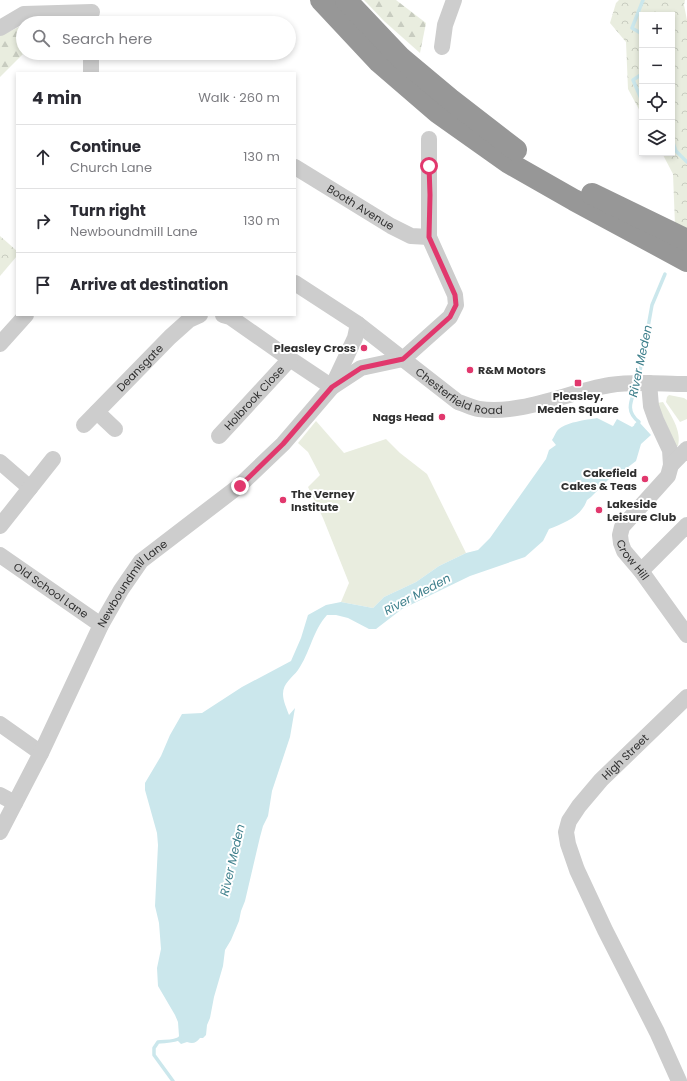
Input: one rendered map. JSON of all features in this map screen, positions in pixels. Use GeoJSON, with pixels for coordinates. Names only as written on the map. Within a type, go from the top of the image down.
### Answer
{"type":"FeatureCollection","features":[{"type":"Feature","properties":{"kind":"highway"},"geometry":{"type":"LineString","coordinates":[[321,0],[379,62],[437,112],[509,163],[687,261]]}},
{"type":"Feature","properties":{"kind":"highway"},"geometry":{"type":"LineString","coordinates":[[346,0],[401,58],[510,147],[582,189],[687,240]]}},
{"type":"Feature","properties":{"kind":"street"},"geometry":{"type":"LineString","coordinates":[[442,47],[445,25],[454,0]]}},
{"type":"Feature","properties":{"kind":"street"},"geometry":{"type":"LineString","coordinates":[[21,16],[48,7],[92,12]]}},
{"type":"Feature","properties":{"kind":"street"},"geometry":{"type":"LineString","coordinates":[[0,28],[16,19]]}},
{"type":"Feature","properties":{"kind":"street"},"geometry":{"type":"LineString","coordinates":[[91,60],[91,72]]}},
{"type":"Feature","properties":{"kind":"street"},"geometry":{"type":"LineString","coordinates":[[403,359],[450,317],[456,305],[455,295],[429,237],[429,139]]}},
{"type":"Feature","properties":{"kind":"street","name":"Booth Avenue"},"geometry":{"type":"LineString","coordinates":[[296,168],[391,226],[411,236],[429,237]]}},
{"type":"Feature","properties":{"kind":"street","name":"Chesterfield Road"},"geometry":{"type":"LineString","coordinates":[[296,284],[358,324],[458,402],[477,409],[496,410],[516,408],[591,389],[612,385],[647,383]]}},
{"type":"Feature","properties":{"kind":"street"},"geometry":{"type":"LineString","coordinates":[[8,340],[25,316]]}},
{"type":"Feature","properties":{"kind":"street","name":"Deansgate"},"geometry":{"type":"LineString","coordinates":[[84,425],[170,336],[189,320],[198,316]]}},
{"type":"Feature","properties":{"kind":"street"},"geometry":{"type":"LineString","coordinates":[[226,316],[332,387]]}},
{"type":"Feature","properties":{"kind":"street","name":"Newboundmill Lane"},"geometry":{"type":"LineString","coordinates":[[0,832],[41,753],[101,625],[121,590],[142,561],[240,486],[283,444],[332,387],[355,338],[358,324]]}},
{"type":"Feature","properties":{"kind":"street","name":"Holbrook Close"},"geometry":{"type":"LineString","coordinates":[[219,436],[225,420],[290,359]]}},
{"type":"Feature","properties":{"kind":"street","name":"Newboundmill Lane"},"geometry":{"type":"LineString","coordinates":[[332,387],[361,368],[403,359]]}},
{"type":"Feature","properties":{"kind":"street"},"geometry":{"type":"LineString","coordinates":[[671,464],[670,450],[651,406],[647,383],[687,384]]}},
{"type":"Feature","properties":{"kind":"street"},"geometry":{"type":"LineString","coordinates":[[97,412],[115,429]]}},
{"type":"Feature","properties":{"kind":"street"},"geometry":{"type":"LineString","coordinates":[[671,464],[687,449]]}},
{"type":"Feature","properties":{"kind":"street"},"geometry":{"type":"LineString","coordinates":[[0,526],[53,459]]}},
{"type":"Feature","properties":{"kind":"street"},"geometry":{"type":"LineString","coordinates":[[0,462],[30,488]]}},
{"type":"Feature","properties":{"kind":"street","name":"Crow Hill"},"geometry":{"type":"LineString","coordinates":[[671,464],[668,476],[622,527],[620,535],[624,551],[641,571],[687,635]]}},
{"type":"Feature","properties":{"kind":"street"},"geometry":{"type":"LineString","coordinates":[[641,571],[687,524]]}},
{"type":"Feature","properties":{"kind":"street","name":"Old School Lane"},"geometry":{"type":"LineString","coordinates":[[0,555],[101,625]]}},
{"type":"Feature","properties":{"kind":"street","name":"High Street"},"geometry":{"type":"LineString","coordinates":[[679,1081],[657,1032],[605,930],[577,870],[568,844],[566,832],[569,821],[578,806],[601,780],[687,697]]}},
{"type":"Feature","properties":{"kind":"street"},"geometry":{"type":"LineString","coordinates":[[0,724],[41,753]]}},
{"type":"Feature","properties":{"kind":"street"},"geometry":{"type":"LineString","coordinates":[[0,795],[15,803]]}},
{"type":"Feature","properties":{"kind":"green space"},"geometry":{"type":"Polygon","coordinates":[[[364,0],[396,0],[426,23],[420,53],[384,21],[364,0]]]}},
{"type":"Feature","properties":{"kind":"green space"},"geometry":{"type":"Polygon","coordinates":[[[619,0],[685,0],[684,5],[687,20],[687,231],[675,225],[673,174],[664,156],[675,156],[675,12],[639,12],[639,109],[628,89],[626,42],[610,23],[616,3],[619,0]]]}},
{"type":"Feature","properties":{"kind":"green space"},"geometry":{"type":"Polygon","coordinates":[[[16,28],[17,60],[0,77],[0,36],[16,28]]]}},
{"type":"Feature","properties":{"kind":"green space"},"geometry":{"type":"Polygon","coordinates":[[[0,236],[16,250],[16,257],[0,276],[0,236]]]}},
{"type":"Feature","properties":{"kind":"green space"},"geometry":{"type":"Polygon","coordinates":[[[669,395],[687,400],[687,419],[680,422],[666,402],[669,395]]]}},
{"type":"Feature","properties":{"kind":"green space"},"geometry":{"type":"Polygon","coordinates":[[[663,402],[677,429],[679,440],[678,446],[676,446],[657,403],[663,402]]]}},
{"type":"Feature","properties":{"kind":"green space"},"geometry":{"type":"Polygon","coordinates":[[[316,421],[344,453],[386,439],[400,453],[427,474],[466,553],[439,566],[416,582],[384,597],[373,608],[341,602],[349,583],[323,518],[308,487],[320,475],[308,452],[298,443],[316,421]]]}},
{"type":"Feature","properties":{"kind":"water"},"geometry":{"type":"Polygon","coordinates":[[[597,418],[613,426],[617,419],[632,427],[639,422],[651,435],[641,444],[636,461],[619,474],[613,475],[587,500],[581,511],[571,519],[549,529],[543,541],[525,557],[470,576],[402,609],[376,629],[369,629],[348,618],[336,615],[327,615],[322,621],[306,656],[298,670],[283,690],[289,715],[295,708],[290,737],[272,791],[268,816],[263,826],[239,921],[225,950],[223,966],[207,1025],[206,1035],[194,1043],[187,1042],[181,1044],[177,1040],[179,1036],[178,1022],[158,986],[157,968],[161,949],[159,923],[155,906],[158,845],[157,833],[145,790],[145,783],[161,756],[170,735],[182,714],[202,713],[242,687],[291,661],[301,638],[308,615],[326,605],[341,602],[373,608],[384,597],[416,582],[439,566],[466,553],[478,550],[490,538],[546,459],[549,450],[556,445],[552,440],[557,431],[570,423],[597,418]]]}},
{"type":"Feature","properties":{"kind":"waterway","name":"River Meden"},"geometry":{"type":"LineString","coordinates":[[639,32],[632,28],[643,0]]}},
{"type":"Feature","properties":{"kind":"waterway","name":"River Meden"},"geometry":{"type":"LineString","coordinates":[[639,76],[633,80],[639,94]]}},
{"type":"Feature","properties":{"kind":"waterway","name":"River Meden"},"geometry":{"type":"LineString","coordinates":[[675,148],[687,162]]}},
{"type":"Feature","properties":{"kind":"waterway","name":"River Meden"},"geometry":{"type":"LineString","coordinates":[[638,379],[652,305],[665,274]]}},
{"type":"Feature","properties":{"kind":"waterway","name":"River Meden"},"geometry":{"type":"LineString","coordinates":[[636,387],[630,406],[632,414],[639,422],[636,425]]}},
{"type":"Feature","properties":{"kind":"waterway","name":"River Meden"},"geometry":{"type":"LineString","coordinates":[[173,1081],[154,1055],[154,1048],[158,1042],[173,1041],[180,1038]]}},
{"type":"Feature","properties":{"kind":"place","name":"Pleasley Cross"},"geometry":{"type":"Point","coordinates":[364,348]}},
{"type":"Feature","properties":{"kind":"place","name":"R&M Motors"},"geometry":{"type":"Point","coordinates":[470,370]}},
{"type":"Feature","properties":{"kind":"place","name":"Pleasley, Meden Square"},"geometry":{"type":"Point","coordinates":[578,383]}},
{"type":"Feature","properties":{"kind":"place","name":"Nags Head"},"geometry":{"type":"Point","coordinates":[442,417]}},
{"type":"Feature","properties":{"kind":"place","name":"Cakefield Cakes & Teas"},"geometry":{"type":"Point","coordinates":[645,479]}},
{"type":"Feature","properties":{"kind":"place","name":"The Verney Institute"},"geometry":{"type":"Point","coordinates":[283,500]}},
{"type":"Feature","properties":{"kind":"place","name":"Lakeside Leisure Club"},"geometry":{"type":"Point","coordinates":[599,510]}},
{"type":"Feature","properties":{"kind":"route"},"geometry":{"type":"LineString","coordinates":[[240,486],[283,444],[332,387],[361,368],[403,359],[450,317],[456,305],[455,295],[429,237],[429,166]]}}]}
